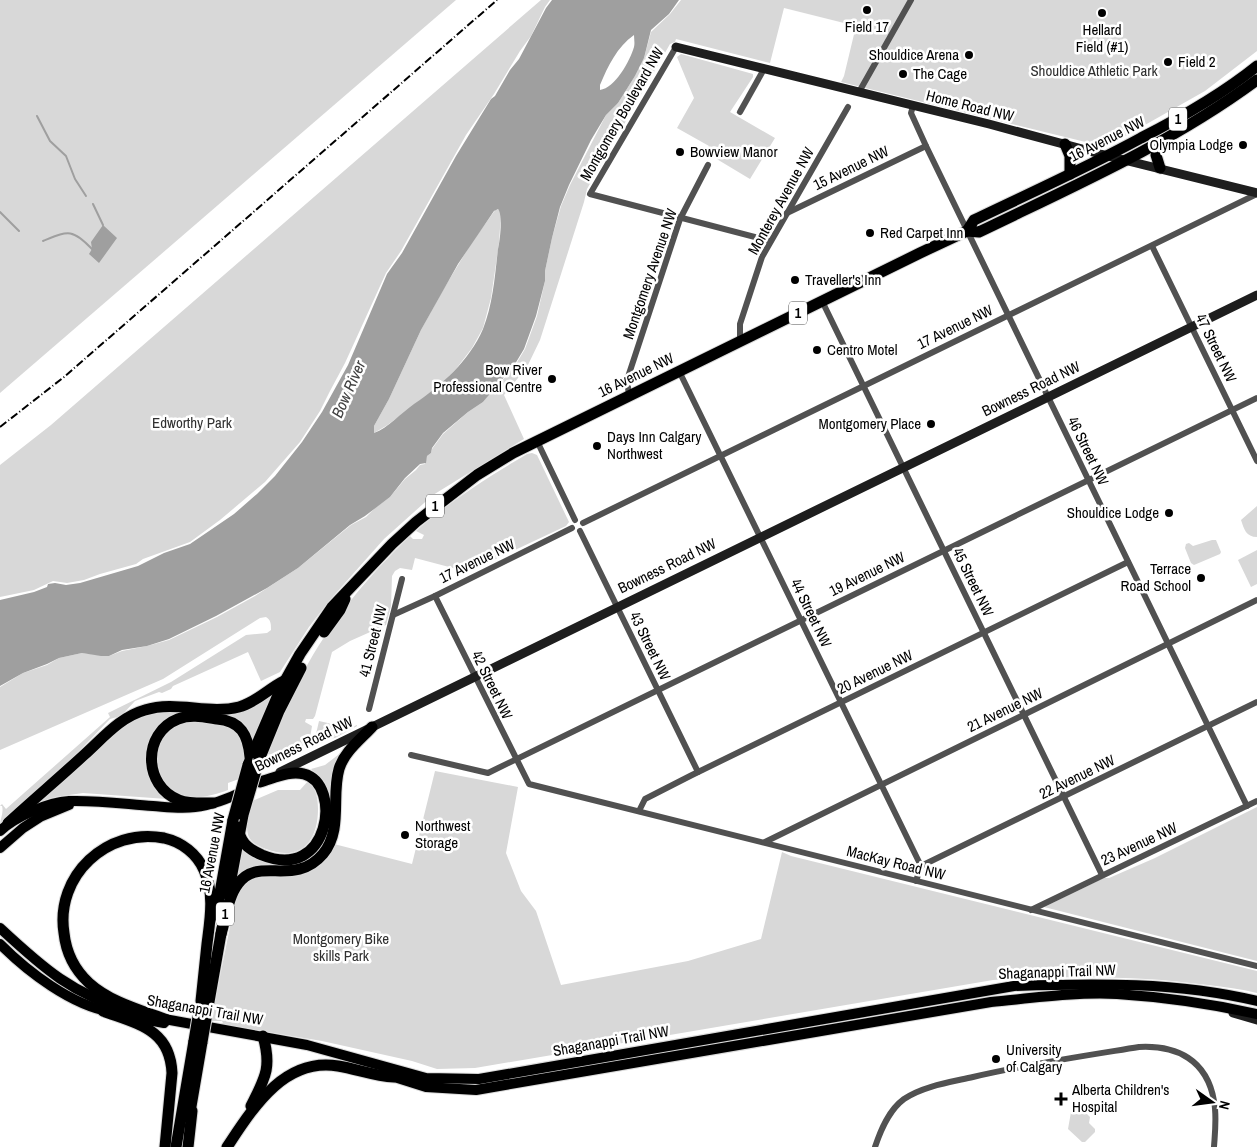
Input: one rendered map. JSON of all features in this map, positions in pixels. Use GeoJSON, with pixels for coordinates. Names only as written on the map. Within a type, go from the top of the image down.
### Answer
{"type":"FeatureCollection","features":[{"type":"Feature","properties":{"kind":"highway","name":"16 Avenue NW"},"geometry":{"type":"LineString","coordinates":[[967,231],[974,220],[1108,156],[1195,110],[1223,92],[1257,66]]}},
{"type":"Feature","properties":{"kind":"highway","name":"16 Avenue NW"},"geometry":{"type":"LineString","coordinates":[[184,1147],[194,1086],[202,1008],[238,818],[253,761],[270,712],[285,680],[332,608],[392,544],[436,505],[477,475],[537,441],[967,231],[979,232],[1126,160],[1216,109],[1257,80]]}},
{"type":"Feature","properties":{"kind":"highway"},"geometry":{"type":"LineString","coordinates":[[1159,143],[1156,155],[1160,168]]}},
{"type":"Feature","properties":{"kind":"highway"},"geometry":{"type":"LineString","coordinates":[[1065,144],[1070,156],[1070,174]]}},
{"type":"Feature","properties":{"kind":"highway","name":"16 Avenue NW"},"geometry":{"type":"LineString","coordinates":[[253,761],[294,681],[318,640],[340,610],[349,591]]}},
{"type":"Feature","properties":{"kind":"highway"},"geometry":{"type":"LineString","coordinates":[[4,827],[128,717],[143,710],[167,705],[222,710],[238,708],[259,699],[276,684],[285,680]]}},
{"type":"Feature","properties":{"kind":"highway"},"geometry":{"type":"LineString","coordinates":[[213,803],[181,801],[171,796],[162,788],[153,773],[150,762],[153,744],[159,733],[168,724],[185,717],[226,720],[238,726],[246,736],[253,761]]}},
{"type":"Feature","properties":{"kind":"highway"},"geometry":{"type":"LineString","coordinates":[[221,934],[234,891],[244,877],[260,870],[287,872],[300,870],[314,862],[325,851],[334,832],[340,768],[347,754],[372,727]]}},
{"type":"Feature","properties":{"kind":"highway"},"geometry":{"type":"LineString","coordinates":[[239,832],[242,842],[250,849],[267,857],[284,860],[296,859],[305,855],[315,846],[321,836],[325,803],[322,790],[315,779],[304,774],[292,773],[260,782]]}},
{"type":"Feature","properties":{"kind":"highway","name":"16 Avenue NW"},"geometry":{"type":"LineString","coordinates":[[202,1008],[221,934],[239,832],[238,818]]}},
{"type":"Feature","properties":{"kind":"highway"},"geometry":{"type":"LineString","coordinates":[[167,1020],[116,1000],[96,989],[88,983],[76,967],[67,948],[63,926],[64,906],[74,878],[87,861],[104,848],[129,838],[157,837],[178,843],[188,849],[200,863],[209,883],[211,901],[202,1008]]}},
{"type":"Feature","properties":{"kind":"highway"},"geometry":{"type":"LineString","coordinates":[[103,1011],[148,1029],[162,1039],[166,1046],[172,1061],[172,1073],[165,1147]]}},
{"type":"Feature","properties":{"kind":"highway"},"geometry":{"type":"LineString","coordinates":[[242,1126],[266,1073],[268,1061],[264,1039]]}},
{"type":"Feature","properties":{"kind":"highway","name":"16 Avenue NW"},"geometry":{"type":"LineString","coordinates":[[176,1147],[198,1042]]}},
{"type":"Feature","properties":{"kind":"highway"},"geometry":{"type":"LineString","coordinates":[[227,1147],[272,1087],[295,1071],[322,1064],[378,1076],[394,1077]]}},
{"type":"Feature","properties":{"kind":"highway"},"geometry":{"type":"LineString","coordinates":[[188,1147],[194,1086]]}},
{"type":"Feature","properties":{"kind":"main road","name":"Bowness Road NW"},"geometry":{"type":"LineString","coordinates":[[4,827],[32,811],[55,803],[77,802],[180,808],[196,807],[227,799],[260,782]]}},
{"type":"Feature","properties":{"kind":"main road","name":"Bowness Road NW"},"geometry":{"type":"LineString","coordinates":[[0,848],[23,828],[40,817],[77,802]]}},
{"type":"Feature","properties":{"kind":"main road","name":"Shaganappi Trail NW"},"geometry":{"type":"LineString","coordinates":[[0,928],[30,956],[66,984],[107,1005],[167,1020],[264,1039],[426,1087],[476,1090],[991,1002],[1072,995],[1117,994],[1202,1003],[1257,1014]]}},
{"type":"Feature","properties":{"kind":"main road","name":"Shaganappi Trail NW"},"geometry":{"type":"LineString","coordinates":[[0,944],[26,968],[46,982],[103,1011],[329,1050],[426,1078],[479,1079],[1014,986],[1126,985],[1203,992],[1257,1001]]}},
{"type":"Feature","properties":{"kind":"street"},"geometry":{"type":"LineString","coordinates":[[859,92],[911,0]]}},
{"type":"Feature","properties":{"kind":"street","name":"Home Road NW"},"geometry":{"type":"LineString","coordinates":[[676,47],[1257,193]]}},
{"type":"Feature","properties":{"kind":"street","name":"Montgomery Boulevard NW"},"geometry":{"type":"LineString","coordinates":[[676,47],[590,194],[680,219]]}},
{"type":"Feature","properties":{"kind":"street"},"geometry":{"type":"LineString","coordinates":[[740,112],[764,69]]}},
{"type":"Feature","properties":{"kind":"street","name":"46 Street NW"},"geometry":{"type":"LineString","coordinates":[[913,106],[911,113],[926,146],[1247,806]]}},
{"type":"Feature","properties":{"kind":"street","name":"Monterey Avenue NW"},"geometry":{"type":"LineString","coordinates":[[740,341],[740,324],[762,257],[848,108]]}},
{"type":"Feature","properties":{"kind":"street","name":"15 Avenue NW"},"geometry":{"type":"LineString","coordinates":[[787,213],[926,146]]}},
{"type":"Feature","properties":{"kind":"street","name":"Montgomery Avenue NW"},"geometry":{"type":"LineString","coordinates":[[629,396],[628,380],[680,219],[708,165]]}},
{"type":"Feature","properties":{"kind":"street","name":"17 Avenue NW"},"geometry":{"type":"LineString","coordinates":[[583,523],[1257,193]]}},
{"type":"Feature","properties":{"kind":"street"},"geometry":{"type":"LineString","coordinates":[[680,219],[770,241]]}},
{"type":"Feature","properties":{"kind":"street","name":"47 Street NW"},"geometry":{"type":"LineString","coordinates":[[1152,246],[1257,461]]}},
{"type":"Feature","properties":{"kind":"street","name":"Bowness Road NW"},"geometry":{"type":"LineString","coordinates":[[260,782],[1257,295]]}},
{"type":"Feature","properties":{"kind":"street","name":"45 Street NW"},"geometry":{"type":"LineString","coordinates":[[822,301],[1102,875]]}},
{"type":"Feature","properties":{"kind":"street","name":"44 Street NW"},"geometry":{"type":"LineString","coordinates":[[679,371],[921,866]]}},
{"type":"Feature","properties":{"kind":"street","name":"19 Avenue NW"},"geometry":{"type":"LineString","coordinates":[[411,755],[488,773],[1257,398]]}},
{"type":"Feature","properties":{"kind":"street"},"geometry":{"type":"LineString","coordinates":[[537,441],[575,520]]}},
{"type":"Feature","properties":{"kind":"street"},"geometry":{"type":"LineString","coordinates":[[575,520],[580,520],[583,523],[583,528],[580,531],[572,528],[575,520]]}},
{"type":"Feature","properties":{"kind":"street","name":"17 Avenue NW"},"geometry":{"type":"LineString","coordinates":[[393,615],[572,528]]}},
{"type":"Feature","properties":{"kind":"street","name":"43 Street NW"},"geometry":{"type":"LineString","coordinates":[[580,531],[698,772]]}},
{"type":"Feature","properties":{"kind":"street","name":"20 Avenue NW"},"geometry":{"type":"LineString","coordinates":[[639,811],[645,799],[698,772],[1128,562]]}},
{"type":"Feature","properties":{"kind":"street","name":"41 Street NW"},"geometry":{"type":"LineString","coordinates":[[369,709],[402,579]]}},
{"type":"Feature","properties":{"kind":"street","name":"42 Street NW"},"geometry":{"type":"LineString","coordinates":[[435,596],[528,784]]}},
{"type":"Feature","properties":{"kind":"street","name":"21 Avenue NW"},"geometry":{"type":"LineString","coordinates":[[765,842],[1257,600]]}},
{"type":"Feature","properties":{"kind":"street","name":"22 Avenue NW"},"geometry":{"type":"LineString","coordinates":[[921,866],[1257,702]]}},
{"type":"Feature","properties":{"kind":"street","name":"MacKay Road NW"},"geometry":{"type":"LineString","coordinates":[[528,784],[1257,966]]}},
{"type":"Feature","properties":{"kind":"street","name":"23 Avenue NW"},"geometry":{"type":"LineString","coordinates":[[1031,910],[1257,802]]}},
{"type":"Feature","properties":{"kind":"street"},"geometry":{"type":"LineString","coordinates":[[916,881],[921,866]]}},
{"type":"Feature","properties":{"kind":"street"},"geometry":{"type":"LineString","coordinates":[[1202,1003],[1213,1008],[1257,1020]]}},
{"type":"Feature","properties":{"kind":"street"},"geometry":{"type":"LineString","coordinates":[[875,1147],[883,1125],[893,1110],[905,1099],[920,1091],[958,1080],[1035,1063],[1152,1046],[1173,1050],[1184,1055],[1199,1067],[1207,1078],[1214,1101],[1214,1147]]}},
{"type":"Feature","properties":{"kind":"green space"},"geometry":{"type":"Polygon","coordinates":[[[0,0],[456,0],[0,393],[0,0]]]}},
{"type":"Feature","properties":{"kind":"green space","name":"Edworthy Park"},"geometry":{"type":"Polygon","coordinates":[[[541,0],[550,0],[531,36],[466,135],[401,251],[386,273],[345,363],[320,411],[300,442],[265,482],[220,520],[190,542],[143,559],[136,564],[84,580],[67,583],[53,581],[34,590],[0,597],[0,465],[51,425],[541,0]]]}},
{"type":"Feature","properties":{"kind":"green space","name":"Shouldice Athletic Park"},"geometry":{"type":"Polygon","coordinates":[[[681,0],[1257,0],[1257,51],[1205,91],[1106,147],[841,82],[856,26],[784,8],[770,63],[676,39],[675,42],[670,44],[587,189],[540,340],[527,367],[504,395],[524,439],[433,495],[384,539],[329,601],[309,627],[280,672],[261,681],[248,652],[173,686],[162,693],[159,692],[135,701],[121,716],[110,719],[60,771],[0,826],[3,811],[2,806],[0,806],[2,804],[6,809],[110,717],[108,713],[171,682],[246,635],[267,633],[271,630],[270,622],[266,617],[260,618],[163,679],[0,750],[0,687],[23,673],[47,665],[59,658],[82,653],[109,656],[169,640],[255,596],[298,568],[351,525],[366,517],[390,497],[405,479],[420,465],[425,464],[427,456],[443,434],[468,412],[483,402],[516,364],[525,349],[537,316],[552,238],[561,206],[570,185],[606,115],[618,103],[635,76],[644,58],[651,32],[670,14],[681,0]]]}},
{"type":"Feature","properties":{"kind":"green space"},"geometry":{"type":"Polygon","coordinates":[[[681,54],[753,74],[753,77],[730,112],[775,138],[750,179],[705,152],[709,146],[677,128],[694,98],[677,57],[681,54]]]}},
{"type":"Feature","properties":{"kind":"green space"},"geometry":{"type":"Polygon","coordinates":[[[496,209],[500,210],[501,213],[499,243],[491,298],[483,328],[472,348],[438,388],[374,433],[374,426],[389,399],[421,330],[472,242],[496,209]]]}},
{"type":"Feature","properties":{"kind":"green space"},"geometry":{"type":"Polygon","coordinates":[[[527,454],[537,455],[569,522],[566,526],[468,572],[415,558],[412,570],[400,568],[395,571],[392,576],[391,606],[386,625],[350,641],[332,652],[315,716],[313,719],[306,719],[305,722],[312,726],[310,738],[316,734],[319,721],[350,728],[357,726],[335,738],[311,742],[280,758],[286,753],[278,756],[267,754],[270,742],[294,690],[325,636],[365,583],[410,536],[413,539],[422,539],[424,535],[416,531],[442,510],[527,454]]]}},
{"type":"Feature","properties":{"kind":"green space"},"geometry":{"type":"Polygon","coordinates":[[[1257,506],[1257,537],[1253,537],[1244,529],[1241,520],[1257,506]]]}},
{"type":"Feature","properties":{"kind":"green space"},"geometry":{"type":"Polygon","coordinates":[[[1216,540],[1221,552],[1220,554],[1194,565],[1191,563],[1185,548],[1186,544],[1189,543],[1193,546],[1216,540]]]}},
{"type":"Feature","properties":{"kind":"green space"},"geometry":{"type":"Polygon","coordinates":[[[1257,550],[1257,584],[1251,587],[1238,560],[1257,550]]]}},
{"type":"Feature","properties":{"kind":"green space"},"geometry":{"type":"Polygon","coordinates":[[[271,696],[253,739],[249,733],[208,713],[271,696]]]}},
{"type":"Feature","properties":{"kind":"green space"},"geometry":{"type":"Polygon","coordinates":[[[155,711],[189,712],[147,748],[146,757],[150,776],[167,799],[83,793],[55,797],[35,804],[128,722],[155,711]]]}},
{"type":"Feature","properties":{"kind":"green space"},"geometry":{"type":"Polygon","coordinates":[[[192,720],[226,724],[234,728],[242,737],[245,759],[239,779],[228,783],[228,790],[206,796],[188,797],[174,792],[161,779],[155,761],[157,744],[162,736],[172,727],[192,720]]]}},
{"type":"Feature","properties":{"kind":"green space"},"geometry":{"type":"Polygon","coordinates":[[[342,752],[330,801],[326,786],[311,769],[325,765],[342,752]]]}},
{"type":"Feature","properties":{"kind":"green space"},"geometry":{"type":"Polygon","coordinates":[[[267,755],[279,759],[263,767],[267,755]]]}},
{"type":"Feature","properties":{"kind":"green space","name":"Montgomery Bike skills Park"},"geometry":{"type":"Polygon","coordinates":[[[435,771],[518,787],[506,853],[521,891],[536,911],[561,985],[688,961],[761,939],[782,852],[791,856],[1257,971],[1257,993],[1232,988],[1154,979],[1074,977],[993,980],[475,1068],[437,1069],[412,1061],[322,1041],[218,1024],[223,1023],[222,1021],[211,1021],[237,892],[253,876],[287,876],[334,844],[412,864],[435,771]]]}},
{"type":"Feature","properties":{"kind":"green space"},"geometry":{"type":"Polygon","coordinates":[[[308,781],[316,794],[318,809],[315,831],[304,847],[288,853],[263,848],[253,842],[249,838],[247,826],[252,801],[278,790],[300,790],[308,781]]]}},
{"type":"Feature","properties":{"kind":"green space"},"geometry":{"type":"Polygon","coordinates":[[[1257,807],[1257,961],[1044,907],[1104,878],[1109,878],[1155,858],[1257,807]]]}},
{"type":"Feature","properties":{"kind":"green space"},"geometry":{"type":"Polygon","coordinates":[[[242,850],[252,857],[280,866],[241,873],[237,877],[242,850]]]}},
{"type":"Feature","properties":{"kind":"green space"},"geometry":{"type":"Polygon","coordinates":[[[1084,1111],[1090,1117],[1089,1123],[1095,1129],[1095,1132],[1085,1142],[1082,1142],[1068,1129],[1071,1112],[1084,1111]]]}},
{"type":"Feature","properties":{"kind":"water","name":"Bow River"},"geometry":{"type":"Polygon","coordinates":[[[552,0],[679,0],[669,14],[651,30],[644,58],[635,76],[618,103],[606,115],[591,140],[569,185],[560,207],[552,238],[545,271],[545,281],[536,316],[524,349],[515,364],[483,402],[443,433],[432,448],[431,453],[427,456],[426,463],[420,464],[405,478],[390,497],[350,525],[298,568],[267,588],[169,639],[147,646],[122,650],[109,656],[82,653],[59,658],[23,673],[0,686],[0,600],[34,592],[47,587],[48,584],[66,585],[80,583],[138,566],[164,553],[190,544],[234,514],[275,476],[302,442],[322,412],[348,365],[387,274],[402,253],[456,156],[491,99],[495,96],[510,70],[519,59],[552,0]],[[634,35],[614,57],[600,85],[600,90],[611,84],[625,66],[634,47],[634,35]],[[498,209],[494,211],[458,264],[421,330],[389,399],[374,426],[374,433],[435,389],[462,362],[477,341],[489,310],[493,289],[501,228],[500,212],[498,209]]]}},
{"type":"Feature","properties":{"kind":"water"},"geometry":{"type":"Polygon","coordinates":[[[103,225],[117,238],[99,263],[89,254],[92,249],[91,242],[103,225]]]}},
{"type":"Feature","properties":{"kind":"waterway"},"geometry":{"type":"LineString","coordinates":[[37,116],[50,141],[66,156],[75,179],[86,196]]}},
{"type":"Feature","properties":{"kind":"waterway"},"geometry":{"type":"LineString","coordinates":[[93,204],[103,225]]}},
{"type":"Feature","properties":{"kind":"waterway"},"geometry":{"type":"LineString","coordinates":[[0,212],[19,231]]}},
{"type":"Feature","properties":{"kind":"waterway"},"geometry":{"type":"LineString","coordinates":[[43,241],[69,233],[79,237],[92,249]]}},
{"type":"Feature","properties":{"kind":"railway"},"geometry":{"type":"LineString","coordinates":[[0,427],[64,377],[497,0]]}},
{"type":"Feature","properties":{"kind":"place","name":"Field 17"},"geometry":{"type":"Point","coordinates":[867,10]}},
{"type":"Feature","properties":{"kind":"place","name":"Hellard Field (#1)"},"geometry":{"type":"Point","coordinates":[1102,13]}},
{"type":"Feature","properties":{"kind":"place","name":"Shouldice Arena"},"geometry":{"type":"Point","coordinates":[969,55]}},
{"type":"Feature","properties":{"kind":"place","name":"Field 2"},"geometry":{"type":"Point","coordinates":[1168,62]}},
{"type":"Feature","properties":{"kind":"place","name":"The Cage"},"geometry":{"type":"Point","coordinates":[903,74]}},
{"type":"Feature","properties":{"kind":"place","name":"Olympia Lodge"},"geometry":{"type":"Point","coordinates":[1243,145]}},
{"type":"Feature","properties":{"kind":"place","name":"Bowview Manor"},"geometry":{"type":"Point","coordinates":[680,152]}},
{"type":"Feature","properties":{"kind":"place","name":"Red Carpet Inn"},"geometry":{"type":"Point","coordinates":[870,233]}},
{"type":"Feature","properties":{"kind":"place","name":"Traveller's Inn"},"geometry":{"type":"Point","coordinates":[795,280]}},
{"type":"Feature","properties":{"kind":"place","name":"Centro Motel"},"geometry":{"type":"Point","coordinates":[817,350]}},
{"type":"Feature","properties":{"kind":"place","name":"Bow River Professional Centre"},"geometry":{"type":"Point","coordinates":[552,379]}},
{"type":"Feature","properties":{"kind":"place","name":"Montgomery Place"},"geometry":{"type":"Point","coordinates":[931,424]}},
{"type":"Feature","properties":{"kind":"place","name":"Days Inn Calgary Northwest"},"geometry":{"type":"Point","coordinates":[597,446]}},
{"type":"Feature","properties":{"kind":"place","name":"Shouldice Lodge"},"geometry":{"type":"Point","coordinates":[1169,513]}},
{"type":"Feature","properties":{"kind":"place","name":"Terrace Road School"},"geometry":{"type":"Point","coordinates":[1201,578]}},
{"type":"Feature","properties":{"kind":"place","name":"Northwest Storage"},"geometry":{"type":"Point","coordinates":[405,835]}},
{"type":"Feature","properties":{"kind":"place","name":"University of Calgary"},"geometry":{"type":"Point","coordinates":[996,1059]}},
{"type":"Feature","properties":{"kind":"place","name":"Alberta Children's Hospital"},"geometry":{"type":"Point","coordinates":[1061,1099]}}]}
